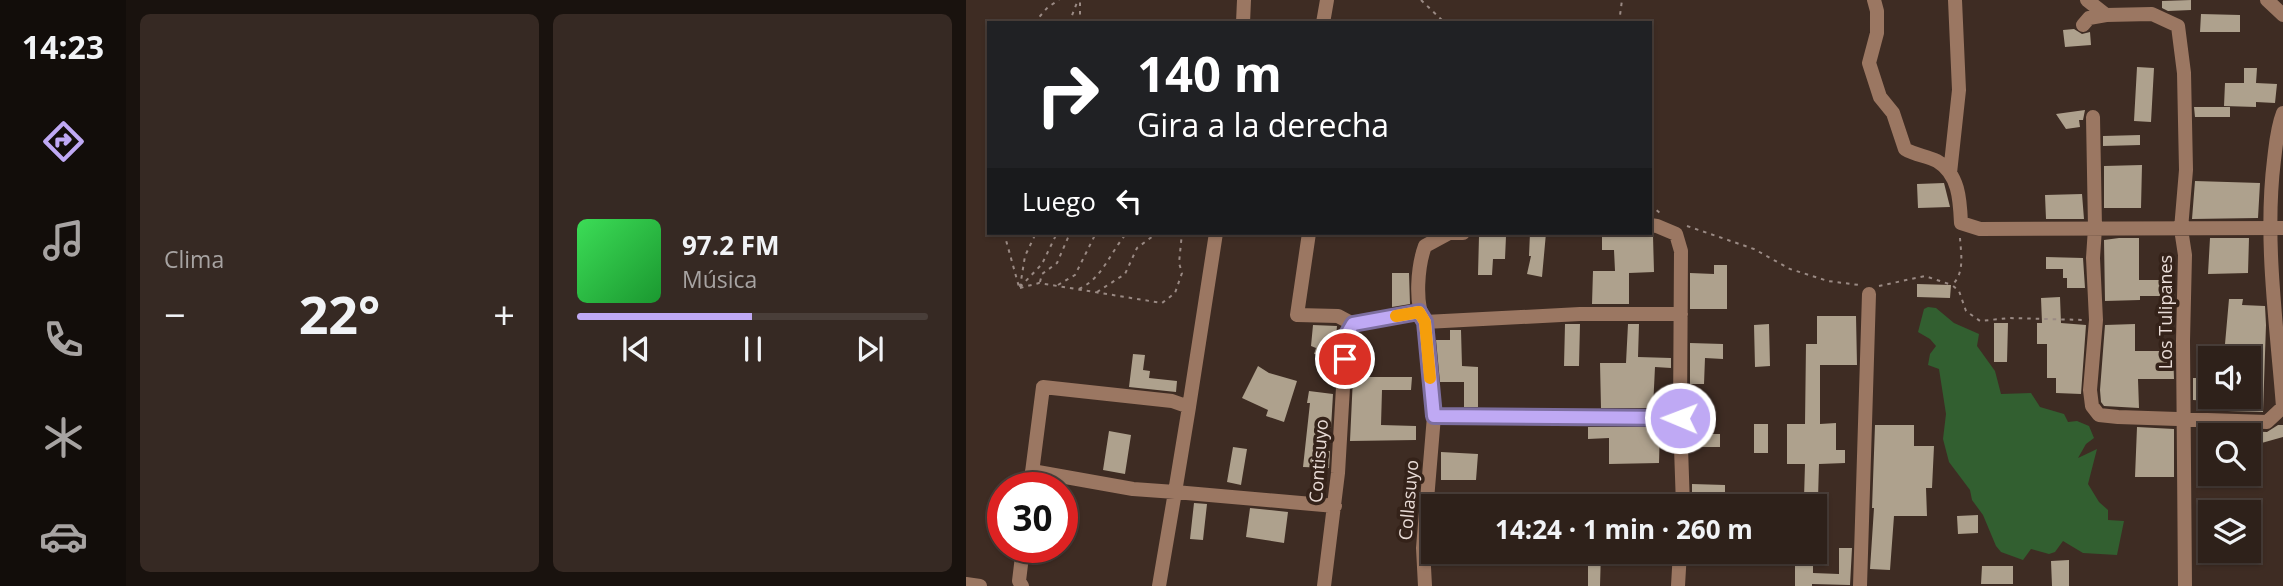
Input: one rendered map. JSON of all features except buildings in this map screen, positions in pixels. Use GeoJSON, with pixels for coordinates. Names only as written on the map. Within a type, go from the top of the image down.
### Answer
{"type":"FeatureCollection","features":[{"type":"Feature","properties":{"kind":"street"},"geometry":{"type":"LineString","coordinates":[[1243,21],[1244,0]]}},
{"type":"Feature","properties":{"kind":"street"},"geometry":{"type":"LineString","coordinates":[[1323,21],[1327,0]]}},
{"type":"Feature","properties":{"kind":"street"},"geometry":{"type":"LineString","coordinates":[[1874,0],[1877,33],[1869,63],[1880,97],[1893,113],[1905,149],[1938,162],[1954,177],[1961,205],[1961,223],[1980,229],[2277,228]]}},
{"type":"Feature","properties":{"kind":"street"},"geometry":{"type":"LineString","coordinates":[[1950,173],[1959,90],[1955,0]]}},
{"type":"Feature","properties":{"kind":"street"},"geometry":{"type":"LineString","coordinates":[[2267,0],[2283,15]]}},
{"type":"Feature","properties":{"kind":"street"},"geometry":{"type":"LineString","coordinates":[[2091,2],[2106,15]]}},
{"type":"Feature","properties":{"kind":"street","name":"Los Tulipanes"},"geometry":{"type":"LineString","coordinates":[[2106,15],[2152,14],[2178,26],[2184,73],[2186,170],[2181,229],[2185,255],[2185,586]]}},
{"type":"Feature","properties":{"kind":"street"},"geometry":{"type":"LineString","coordinates":[[2083,25],[2089,18],[2106,15]]}},
{"type":"Feature","properties":{"kind":"street"},"geometry":{"type":"LineString","coordinates":[[2094,117],[2093,258],[2096,320],[2090,390],[2092,406],[2099,415],[2267,422],[2283,407],[2277,228],[2279,123],[2283,113]]}},
{"type":"Feature","properties":{"kind":"street"},"geometry":{"type":"LineString","coordinates":[[2278,166],[2283,153]]}},
{"type":"Feature","properties":{"kind":"street"},"geometry":{"type":"LineString","coordinates":[[1652,226],[1676,234],[1681,251],[1683,494]]}},
{"type":"Feature","properties":{"kind":"street"},"geometry":{"type":"LineString","coordinates":[[1158,586],[1216,235]]}},
{"type":"Feature","properties":{"kind":"street"},"geometry":{"type":"LineString","coordinates":[[1309,235],[1297,315],[1338,316],[1353,324],[1422,317],[1681,314]]}},
{"type":"Feature","properties":{"kind":"street","name":"Collasuyo"},"geometry":{"type":"LineString","coordinates":[[1425,586],[1423,548],[1434,416],[1422,317],[1420,260],[1425,246],[1445,235]]}},
{"type":"Feature","properties":{"kind":"street"},"geometry":{"type":"LineString","coordinates":[[1860,586],[1870,289]]}},
{"type":"Feature","properties":{"kind":"street","name":"Contisuyo"},"geometry":{"type":"LineString","coordinates":[[1324,586],[1335,506],[1346,336],[1353,324]]}},
{"type":"Feature","properties":{"kind":"street"},"geometry":{"type":"LineString","coordinates":[[1189,407],[1172,401],[1043,387],[1032,471],[1133,489],[1335,506]]}},
{"type":"Feature","properties":{"kind":"street"},"geometry":{"type":"LineString","coordinates":[[1434,416],[1680,418]]}},
{"type":"Feature","properties":{"kind":"street"},"geometry":{"type":"LineString","coordinates":[[1021,563],[1019,581],[1022,586]]}},
{"type":"Feature","properties":{"kind":"street"},"geometry":{"type":"LineString","coordinates":[[1678,586],[1679,564]]}},
{"type":"Feature","properties":{"kind":"street"},"geometry":{"type":"LineString","coordinates":[[966,584],[980,586]]}},
{"type":"Feature","properties":{"kind":"path"},"geometry":{"type":"LineString","coordinates":[[1036,21],[1048,7],[1059,0]]}},
{"type":"Feature","properties":{"kind":"path"},"geometry":{"type":"LineString","coordinates":[[1070,21],[1079,0]]}},
{"type":"Feature","properties":{"kind":"path"},"geometry":{"type":"LineString","coordinates":[[1079,0],[1080,21]]}},
{"type":"Feature","properties":{"kind":"path"},"geometry":{"type":"LineString","coordinates":[[1421,0],[1443,21]]}},
{"type":"Feature","properties":{"kind":"path"},"geometry":{"type":"LineString","coordinates":[[1619,21],[1622,0]]}},
{"type":"Feature","properties":{"kind":"path"},"geometry":{"type":"LineString","coordinates":[[1652,206],[1662,214]]}},
{"type":"Feature","properties":{"kind":"path"},"geometry":{"type":"LineString","coordinates":[[1677,223],[1754,249],[1790,269],[1828,281],[1870,289],[1925,276],[1952,285],[1959,291],[1966,311],[1980,321],[2009,318],[2096,320]]}},
{"type":"Feature","properties":{"kind":"path"},"geometry":{"type":"LineString","coordinates":[[1952,285],[1958,279],[1961,265],[1961,223]]}},
{"type":"Feature","properties":{"kind":"path"},"geometry":{"type":"LineString","coordinates":[[1005,235],[1020,288]]}},
{"type":"Feature","properties":{"kind":"path"},"geometry":{"type":"LineString","coordinates":[[1020,288],[1025,256],[1035,235]]}},
{"type":"Feature","properties":{"kind":"path"},"geometry":{"type":"LineString","coordinates":[[1020,288],[1042,264],[1056,235]]}},
{"type":"Feature","properties":{"kind":"path"},"geometry":{"type":"LineString","coordinates":[[1039,283],[1042,274],[1057,263],[1069,235]]}},
{"type":"Feature","properties":{"kind":"path"},"geometry":{"type":"LineString","coordinates":[[1058,286],[1074,275],[1095,235]]}},
{"type":"Feature","properties":{"kind":"path"},"geometry":{"type":"LineString","coordinates":[[1078,289],[1097,278],[1113,249],[1125,235]]}},
{"type":"Feature","properties":{"kind":"path"},"geometry":{"type":"LineString","coordinates":[[1096,292],[1125,274],[1137,248],[1154,235]]}},
{"type":"Feature","properties":{"kind":"path"},"geometry":{"type":"LineString","coordinates":[[1020,288],[1039,283],[1162,303],[1175,293],[1182,273],[1179,262],[1182,235]]}},
{"type":"Feature","properties":{"kind":"green space"},"geometry":{"type":"Polygon","coordinates":[[[1936,308],[1954,323],[1979,334],[1977,346],[1995,371],[2001,394],[2031,393],[2040,407],[2064,414],[2068,422],[2077,421],[2089,426],[2094,438],[2086,444],[2078,458],[2097,449],[2088,484],[2099,502],[2108,510],[2108,520],[2124,521],[2117,555],[2083,553],[2063,541],[2055,552],[2049,554],[2031,549],[2023,560],[2001,552],[1996,546],[1983,515],[1972,500],[1970,490],[1949,462],[1943,439],[1946,414],[1939,369],[1928,365],[1930,354],[1936,346],[1918,332],[1924,309],[1936,308]]]}},
{"type":"Feature","properties":{"kind":"slow traffic"},"geometry":{"type":"LineString","coordinates":[[1396,316],[1419,312],[1425,322],[1430,378]]}},
{"type":"Feature","properties":{"kind":"route"},"geometry":{"type":"LineString","coordinates":[[1345,359],[1346,336],[1353,324],[1419,312],[1425,322],[1434,416],[1680,418]]}}]}
